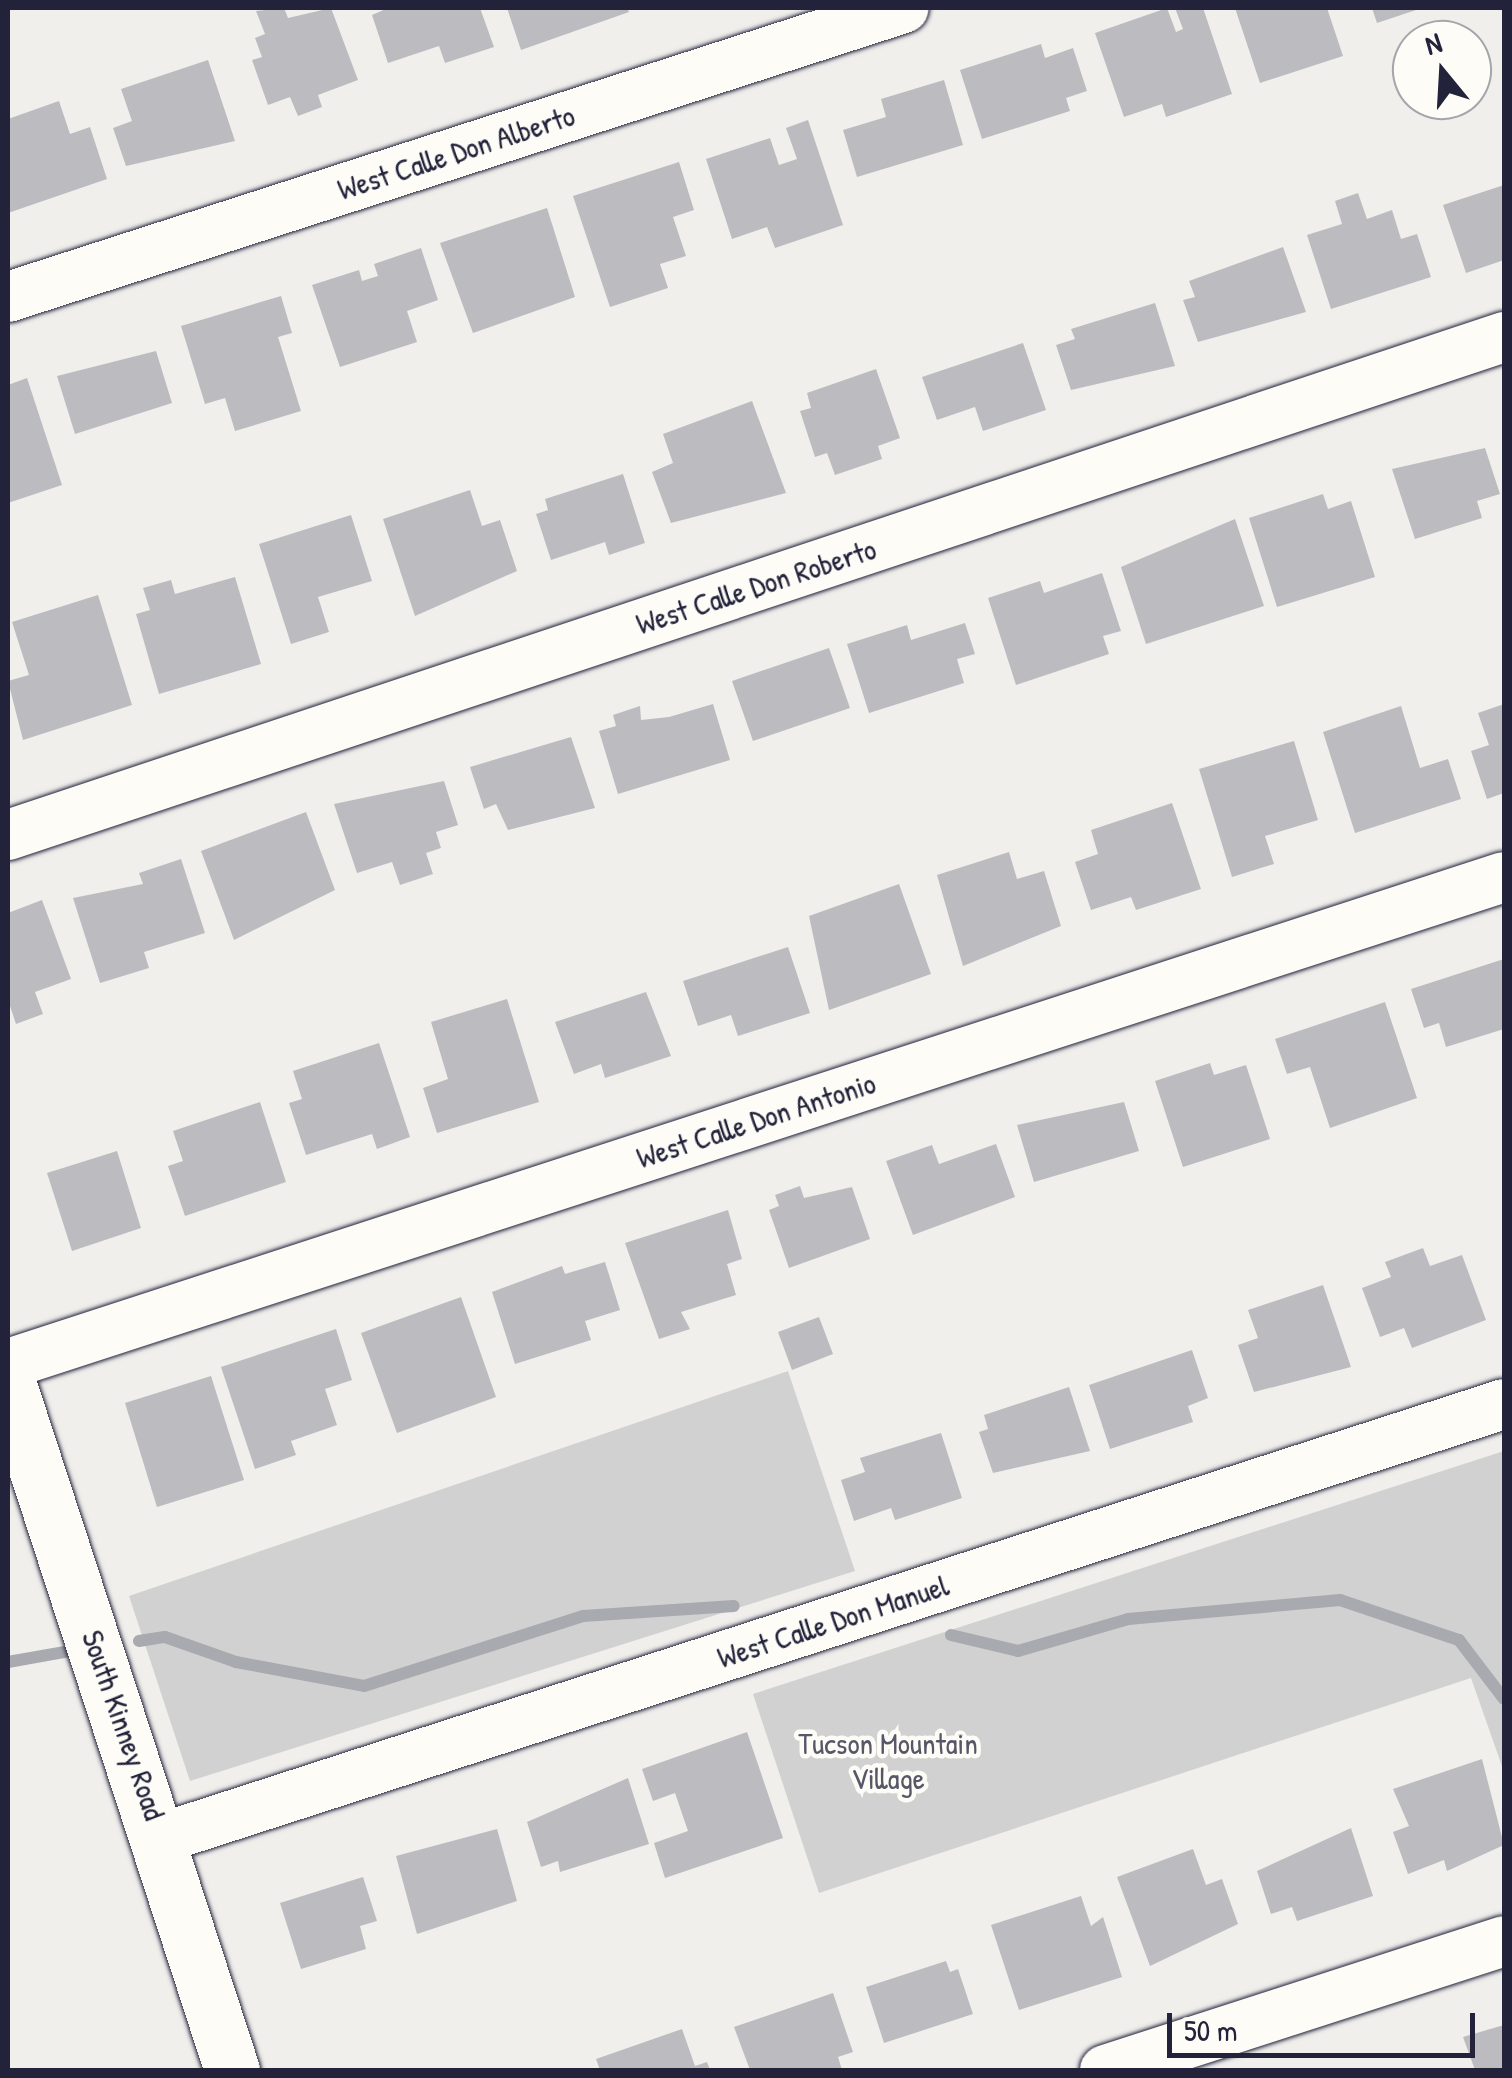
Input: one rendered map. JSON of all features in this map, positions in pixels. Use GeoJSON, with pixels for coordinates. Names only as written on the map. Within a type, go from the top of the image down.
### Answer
{"type":"FeatureCollection","features":[{"type":"Feature","properties":{"kind":"main road","name":"South Kinney Road"},"geometry":{"type":"LineString","coordinates":[[8,1382],[162,1838],[232,2070]]}},
{"type":"Feature","properties":{"kind":"street","name":"West Calle Don Alberto"},"geometry":{"type":"LineString","coordinates":[[8,297],[904,8]]}},
{"type":"Feature","properties":{"kind":"street","name":"West Calle Don Roberto"},"geometry":{"type":"LineString","coordinates":[[8,836],[1504,337]]}},
{"type":"Feature","properties":{"kind":"street","name":"West Calle Don Antonio"},"geometry":{"type":"LineString","coordinates":[[8,1364],[1504,877]]}},
{"type":"Feature","properties":{"kind":"street","name":"West Calle Don Manuel"},"geometry":{"type":"LineString","coordinates":[[162,1838],[1504,1404]]}},
{"type":"Feature","properties":{"kind":"street"},"geometry":{"type":"LineString","coordinates":[[1105,2070],[1504,1942]]}},
{"type":"Feature","properties":{"kind":"green space"},"geometry":{"type":"Polygon","coordinates":[[[788,1371],[855,1571],[190,1781],[129,1596],[788,1371]]]}},
{"type":"Feature","properties":{"kind":"green space","name":"Tucson Mountain Village"},"geometry":{"type":"Polygon","coordinates":[[[1504,1451],[1504,1772],[1471,1678],[819,1893],[753,1694],[1504,1451]]]}},
{"type":"Feature","properties":{"kind":"building"},"geometry":{"type":"Polygon","coordinates":[[[284,8],[288,18],[331,8],[358,80],[318,95],[322,107],[298,116],[290,97],[268,105],[252,60],[262,57],[255,38],[265,34],[256,11],[284,8]]]}},
{"type":"Feature","properties":{"kind":"building"},"geometry":{"type":"Polygon","coordinates":[[[388,8],[480,8],[494,47],[445,63],[439,46],[388,63],[372,15],[388,8]]]}},
{"type":"Feature","properties":{"kind":"building"},"geometry":{"type":"Polygon","coordinates":[[[507,8],[627,8],[629,12],[521,50],[507,8]]]}},
{"type":"Feature","properties":{"kind":"building"},"geometry":{"type":"Polygon","coordinates":[[[1167,8],[1176,32],[1183,29],[1175,8],[1203,8],[1232,94],[1166,117],[1162,104],[1124,117],[1095,33],[1167,8]]]}},
{"type":"Feature","properties":{"kind":"building"},"geometry":{"type":"Polygon","coordinates":[[[1235,8],[1327,8],[1343,56],[1260,83],[1235,8]]]}},
{"type":"Feature","properties":{"kind":"building"},"geometry":{"type":"Polygon","coordinates":[[[1372,8],[1422,8],[1377,23],[1372,8]]]}},
{"type":"Feature","properties":{"kind":"building"},"geometry":{"type":"Polygon","coordinates":[[[1041,44],[1045,58],[1073,48],[1087,91],[1066,98],[1070,111],[982,139],[960,70],[1041,44]]]}},
{"type":"Feature","properties":{"kind":"building"},"geometry":{"type":"Polygon","coordinates":[[[208,60],[235,141],[126,166],[113,128],[132,121],[121,89],[208,60]]]}},
{"type":"Feature","properties":{"kind":"building"},"geometry":{"type":"Polygon","coordinates":[[[944,80],[963,145],[857,177],[843,130],[886,117],[881,99],[944,80]]]}},
{"type":"Feature","properties":{"kind":"building"},"geometry":{"type":"Polygon","coordinates":[[[59,101],[70,134],[90,127],[107,179],[8,213],[8,119],[59,101]]]}},
{"type":"Feature","properties":{"kind":"building"},"geometry":{"type":"Polygon","coordinates":[[[808,120],[843,225],[775,248],[767,227],[732,239],[706,159],[770,138],[779,165],[797,159],[786,128],[808,120]]]}},
{"type":"Feature","properties":{"kind":"building"},"geometry":{"type":"Polygon","coordinates":[[[679,162],[694,210],[673,217],[686,256],[660,264],[668,288],[610,307],[573,196],[679,162]]]}},
{"type":"Feature","properties":{"kind":"building"},"geometry":{"type":"Polygon","coordinates":[[[1504,185],[1504,260],[1466,273],[1443,205],[1504,185]]]}},
{"type":"Feature","properties":{"kind":"building"},"geometry":{"type":"Polygon","coordinates":[[[1358,193],[1367,219],[1392,210],[1401,239],[1417,234],[1431,277],[1331,309],[1307,235],[1342,224],[1335,201],[1358,193]]]}},
{"type":"Feature","properties":{"kind":"building"},"geometry":{"type":"Polygon","coordinates":[[[547,208],[575,297],[473,333],[440,243],[547,208]]]}},
{"type":"Feature","properties":{"kind":"building"},"geometry":{"type":"Polygon","coordinates":[[[1283,247],[1306,312],[1198,342],[1183,300],[1195,297],[1189,281],[1283,247]]]}},
{"type":"Feature","properties":{"kind":"building"},"geometry":{"type":"Polygon","coordinates":[[[421,248],[438,300],[407,311],[417,342],[340,367],[312,285],[359,270],[362,281],[378,276],[374,264],[421,248]]]}},
{"type":"Feature","properties":{"kind":"building"},"geometry":{"type":"Polygon","coordinates":[[[281,296],[292,333],[278,337],[301,411],[235,431],[225,398],[205,404],[181,326],[281,296]]]}},
{"type":"Feature","properties":{"kind":"building"},"geometry":{"type":"Polygon","coordinates":[[[1155,303],[1175,366],[1071,390],[1056,345],[1075,339],[1071,329],[1155,303]]]}},
{"type":"Feature","properties":{"kind":"building"},"geometry":{"type":"Polygon","coordinates":[[[1023,343],[1046,410],[983,431],[975,407],[937,420],[922,377],[1023,343]]]}},
{"type":"Feature","properties":{"kind":"building"},"geometry":{"type":"Polygon","coordinates":[[[156,351],[172,403],[75,434],[57,376],[156,351]]]}},
{"type":"Feature","properties":{"kind":"building"},"geometry":{"type":"Polygon","coordinates":[[[876,369],[900,438],[878,446],[882,459],[835,475],[827,453],[815,457],[800,411],[811,408],[807,393],[876,369]]]}},
{"type":"Feature","properties":{"kind":"building"},"geometry":{"type":"Polygon","coordinates":[[[27,378],[62,485],[8,503],[8,385],[27,378]]]}},
{"type":"Feature","properties":{"kind":"building"},"geometry":{"type":"Polygon","coordinates":[[[752,401],[786,493],[671,523],[652,472],[673,463],[663,434],[752,401]]]}},
{"type":"Feature","properties":{"kind":"building"},"geometry":{"type":"Polygon","coordinates":[[[1485,448],[1500,494],[1477,501],[1482,518],[1415,539],[1392,469],[1485,448]]]}},
{"type":"Feature","properties":{"kind":"building"},"geometry":{"type":"Polygon","coordinates":[[[623,474],[645,543],[609,555],[605,542],[551,560],[536,514],[548,510],[545,499],[623,474]]]}},
{"type":"Feature","properties":{"kind":"building"},"geometry":{"type":"Polygon","coordinates":[[[470,490],[482,526],[500,520],[517,571],[415,616],[383,519],[470,490]]]}},
{"type":"Feature","properties":{"kind":"building"},"geometry":{"type":"Polygon","coordinates":[[[1323,494],[1328,509],[1351,501],[1375,577],[1277,607],[1249,518],[1323,494]]]}},
{"type":"Feature","properties":{"kind":"building"},"geometry":{"type":"Polygon","coordinates":[[[351,515],[372,581],[318,597],[329,632],[291,644],[259,544],[351,515]]]}},
{"type":"Feature","properties":{"kind":"building"},"geometry":{"type":"Polygon","coordinates":[[[1235,519],[1264,606],[1146,644],[1121,567],[1235,519]]]}},
{"type":"Feature","properties":{"kind":"building"},"geometry":{"type":"Polygon","coordinates":[[[1102,573],[1121,631],[1103,636],[1109,654],[1016,685],[988,598],[1040,581],[1044,593],[1102,573]]]}},
{"type":"Feature","properties":{"kind":"building"},"geometry":{"type":"Polygon","coordinates":[[[235,577],[261,664],[159,694],[136,614],[150,610],[143,588],[171,580],[175,594],[235,577]]]}},
{"type":"Feature","properties":{"kind":"building"},"geometry":{"type":"Polygon","coordinates":[[[98,595],[132,705],[23,740],[8,681],[29,675],[12,622],[98,595]]]}},
{"type":"Feature","properties":{"kind":"building"},"geometry":{"type":"Polygon","coordinates":[[[965,623],[975,654],[957,659],[964,683],[869,713],[847,644],[907,625],[911,640],[965,623]]]}},
{"type":"Feature","properties":{"kind":"building"},"geometry":{"type":"Polygon","coordinates":[[[829,648],[850,708],[753,741],[732,681],[829,648]]]}},
{"type":"Feature","properties":{"kind":"building"},"geometry":{"type":"Polygon","coordinates":[[[713,704],[730,760],[618,794],[599,731],[616,726],[613,715],[640,706],[641,720],[669,717],[713,704]]]}},
{"type":"Feature","properties":{"kind":"building"},"geometry":{"type":"Polygon","coordinates":[[[1504,704],[1504,793],[1487,799],[1471,751],[1489,745],[1478,713],[1504,704]]]}},
{"type":"Feature","properties":{"kind":"building"},"geometry":{"type":"Polygon","coordinates":[[[1401,706],[1420,768],[1448,759],[1461,799],[1355,833],[1323,732],[1401,706]]]}},
{"type":"Feature","properties":{"kind":"building"},"geometry":{"type":"Polygon","coordinates":[[[571,737],[595,808],[508,830],[496,804],[484,809],[470,767],[571,737]]]}},
{"type":"Feature","properties":{"kind":"building"},"geometry":{"type":"Polygon","coordinates":[[[1294,741],[1318,820],[1265,836],[1274,864],[1232,877],[1199,769],[1294,741]]]}},
{"type":"Feature","properties":{"kind":"building"},"geometry":{"type":"Polygon","coordinates":[[[444,781],[458,825],[436,832],[441,848],[426,853],[433,874],[400,885],[392,862],[357,873],[334,804],[444,781]]]}},
{"type":"Feature","properties":{"kind":"building"},"geometry":{"type":"Polygon","coordinates":[[[1172,803],[1201,889],[1136,910],[1131,897],[1091,910],[1075,862],[1098,854],[1091,830],[1172,803]]]}},
{"type":"Feature","properties":{"kind":"building"},"geometry":{"type":"Polygon","coordinates":[[[306,812],[335,890],[234,940],[201,851],[306,812]]]}},
{"type":"Feature","properties":{"kind":"building"},"geometry":{"type":"Polygon","coordinates":[[[1009,852],[1017,879],[1044,871],[1061,926],[963,966],[937,875],[1009,852]]]}},
{"type":"Feature","properties":{"kind":"building"},"geometry":{"type":"Polygon","coordinates":[[[181,859],[205,933],[144,952],[149,968],[100,983],[73,898],[143,884],[139,873],[181,859]]]}},
{"type":"Feature","properties":{"kind":"building"},"geometry":{"type":"Polygon","coordinates":[[[899,884],[931,974],[829,1010],[809,916],[899,884]]]}},
{"type":"Feature","properties":{"kind":"building"},"geometry":{"type":"Polygon","coordinates":[[[42,900],[71,979],[35,992],[43,1014],[16,1024],[8,1000],[8,913],[42,900]]]}},
{"type":"Feature","properties":{"kind":"building"},"geometry":{"type":"Polygon","coordinates":[[[788,947],[810,1013],[738,1036],[731,1015],[698,1026],[683,981],[788,947]]]}},
{"type":"Feature","properties":{"kind":"building"},"geometry":{"type":"Polygon","coordinates":[[[1504,959],[1504,1029],[1446,1047],[1439,1023],[1424,1028],[1411,989],[1504,959]]]}},
{"type":"Feature","properties":{"kind":"building"},"geometry":{"type":"Polygon","coordinates":[[[646,992],[671,1056],[605,1078],[601,1064],[574,1074],[555,1022],[646,992]]]}},
{"type":"Feature","properties":{"kind":"building"},"geometry":{"type":"Polygon","coordinates":[[[507,999],[539,1102],[437,1133],[423,1088],[448,1079],[431,1022],[507,999]]]}},
{"type":"Feature","properties":{"kind":"building"},"geometry":{"type":"Polygon","coordinates":[[[1385,1002],[1417,1098],[1330,1128],[1310,1067],[1287,1074],[1275,1039],[1385,1002]]]}},
{"type":"Feature","properties":{"kind":"building"},"geometry":{"type":"Polygon","coordinates":[[[379,1043],[410,1137],[377,1149],[372,1134],[306,1155],[289,1103],[302,1099],[293,1071],[379,1043]]]}},
{"type":"Feature","properties":{"kind":"building"},"geometry":{"type":"Polygon","coordinates":[[[1210,1063],[1214,1075],[1246,1065],[1270,1139],[1183,1167],[1155,1081],[1210,1063]]]}},
{"type":"Feature","properties":{"kind":"building"},"geometry":{"type":"Polygon","coordinates":[[[260,1102],[286,1182],[185,1216],[168,1166],[183,1161],[173,1131],[260,1102]]]}},
{"type":"Feature","properties":{"kind":"building"},"geometry":{"type":"Polygon","coordinates":[[[1124,1102],[1139,1151],[1034,1182],[1017,1125],[1124,1102]]]}},
{"type":"Feature","properties":{"kind":"building"},"geometry":{"type":"Polygon","coordinates":[[[996,1144],[1015,1197],[913,1235],[886,1161],[932,1145],[939,1164],[996,1144]]]}},
{"type":"Feature","properties":{"kind":"building"},"geometry":{"type":"Polygon","coordinates":[[[117,1151],[141,1228],[72,1251],[47,1173],[117,1151]]]}},
{"type":"Feature","properties":{"kind":"building"},"geometry":{"type":"Polygon","coordinates":[[[800,1186],[804,1198],[852,1187],[870,1239],[789,1268],[769,1210],[779,1206],[775,1195],[800,1186]]]}},
{"type":"Feature","properties":{"kind":"building"},"geometry":{"type":"Polygon","coordinates":[[[728,1210],[742,1259],[727,1264],[736,1295],[681,1312],[690,1329],[659,1339],[625,1243],[728,1210]]]}},
{"type":"Feature","properties":{"kind":"building"},"geometry":{"type":"Polygon","coordinates":[[[1423,1248],[1430,1266],[1462,1255],[1486,1320],[1412,1348],[1404,1328],[1380,1337],[1362,1288],[1391,1277],[1385,1262],[1423,1248]]]}},
{"type":"Feature","properties":{"kind":"building"},"geometry":{"type":"Polygon","coordinates":[[[605,1262],[620,1310],[585,1321],[591,1340],[515,1364],[492,1292],[562,1266],[565,1274],[605,1262]]]}},
{"type":"Feature","properties":{"kind":"building"},"geometry":{"type":"Polygon","coordinates":[[[1323,1285],[1351,1367],[1254,1392],[1238,1345],[1258,1338],[1248,1310],[1323,1285]]]}},
{"type":"Feature","properties":{"kind":"building"},"geometry":{"type":"Polygon","coordinates":[[[461,1297],[496,1397],[397,1433],[361,1333],[461,1297]]]}},
{"type":"Feature","properties":{"kind":"building"},"geometry":{"type":"Polygon","coordinates":[[[819,1317],[833,1354],[792,1370],[778,1332],[819,1317]]]}},
{"type":"Feature","properties":{"kind":"building"},"geometry":{"type":"Polygon","coordinates":[[[336,1329],[352,1380],[325,1389],[337,1425],[291,1441],[296,1455],[255,1469],[221,1367],[336,1329]]]}},
{"type":"Feature","properties":{"kind":"building"},"geometry":{"type":"Polygon","coordinates":[[[1192,1350],[1208,1398],[1188,1406],[1193,1422],[1110,1449],[1089,1385],[1192,1350]]]}},
{"type":"Feature","properties":{"kind":"building"},"geometry":{"type":"Polygon","coordinates":[[[211,1376],[244,1480],[157,1507],[125,1403],[211,1376]]]}},
{"type":"Feature","properties":{"kind":"building"},"geometry":{"type":"Polygon","coordinates":[[[1069,1387],[1090,1451],[993,1473],[979,1432],[988,1429],[984,1415],[1069,1387]]]}},
{"type":"Feature","properties":{"kind":"building"},"geometry":{"type":"Polygon","coordinates":[[[941,1433],[962,1498],[895,1520],[891,1508],[854,1521],[841,1480],[865,1472],[860,1458],[941,1433]]]}},
{"type":"Feature","properties":{"kind":"building"},"geometry":{"type":"Polygon","coordinates":[[[747,1732],[783,1838],[665,1878],[654,1843],[688,1831],[675,1793],[653,1801],[642,1769],[747,1732]]]}},
{"type":"Feature","properties":{"kind":"building"},"geometry":{"type":"Polygon","coordinates":[[[1482,1759],[1504,1845],[1447,1871],[1444,1860],[1408,1874],[1393,1832],[1409,1826],[1393,1789],[1482,1759]]]}},
{"type":"Feature","properties":{"kind":"building"},"geometry":{"type":"Polygon","coordinates":[[[628,1778],[649,1844],[560,1872],[558,1861],[541,1867],[527,1822],[628,1778]]]}},
{"type":"Feature","properties":{"kind":"building"},"geometry":{"type":"Polygon","coordinates":[[[1351,1828],[1373,1896],[1297,1921],[1292,1907],[1271,1914],[1257,1871],[1351,1828]]]}},
{"type":"Feature","properties":{"kind":"building"},"geometry":{"type":"Polygon","coordinates":[[[497,1829],[517,1901],[417,1934],[396,1856],[497,1829]]]}},
{"type":"Feature","properties":{"kind":"building"},"geometry":{"type":"Polygon","coordinates":[[[1193,1849],[1206,1885],[1222,1879],[1238,1924],[1150,1966],[1117,1877],[1193,1849]]]}},
{"type":"Feature","properties":{"kind":"building"},"geometry":{"type":"Polygon","coordinates":[[[363,1877],[377,1921],[360,1926],[366,1949],[301,1969],[280,1903],[363,1877]]]}},
{"type":"Feature","properties":{"kind":"building"},"geometry":{"type":"Polygon","coordinates":[[[1081,1896],[1091,1926],[1103,1917],[1122,1977],[1019,2010],[991,1925],[1081,1896]]]}},
{"type":"Feature","properties":{"kind":"building"},"geometry":{"type":"Polygon","coordinates":[[[946,1961],[950,1972],[958,1969],[973,2014],[884,2043],[866,1987],[946,1961]]]}},
{"type":"Feature","properties":{"kind":"building"},"geometry":{"type":"Polygon","coordinates":[[[833,1993],[853,2052],[838,2057],[842,2070],[750,2070],[734,2027],[833,1993]]]}},
{"type":"Feature","properties":{"kind":"building"},"geometry":{"type":"Polygon","coordinates":[[[1504,2025],[1504,2070],[1475,2070],[1463,2037],[1504,2025]]]}},
{"type":"Feature","properties":{"kind":"building"},"geometry":{"type":"Polygon","coordinates":[[[682,2029],[695,2066],[707,2062],[710,2070],[600,2070],[596,2059],[682,2029]]]}},
{"type":"Feature","properties":{"kind":"waterway"},"geometry":{"type":"LineString","coordinates":[[951,1635],[1018,1651],[1128,1619],[1340,1600],[1459,1640],[1504,1699]]}},
{"type":"Feature","properties":{"kind":"waterway"},"geometry":{"type":"LineString","coordinates":[[139,1641],[165,1637],[236,1662],[364,1686],[583,1616],[734,1606]]}},
{"type":"Feature","properties":{"kind":"waterway"},"geometry":{"type":"LineString","coordinates":[[8,1662],[65,1652]]}}]}
